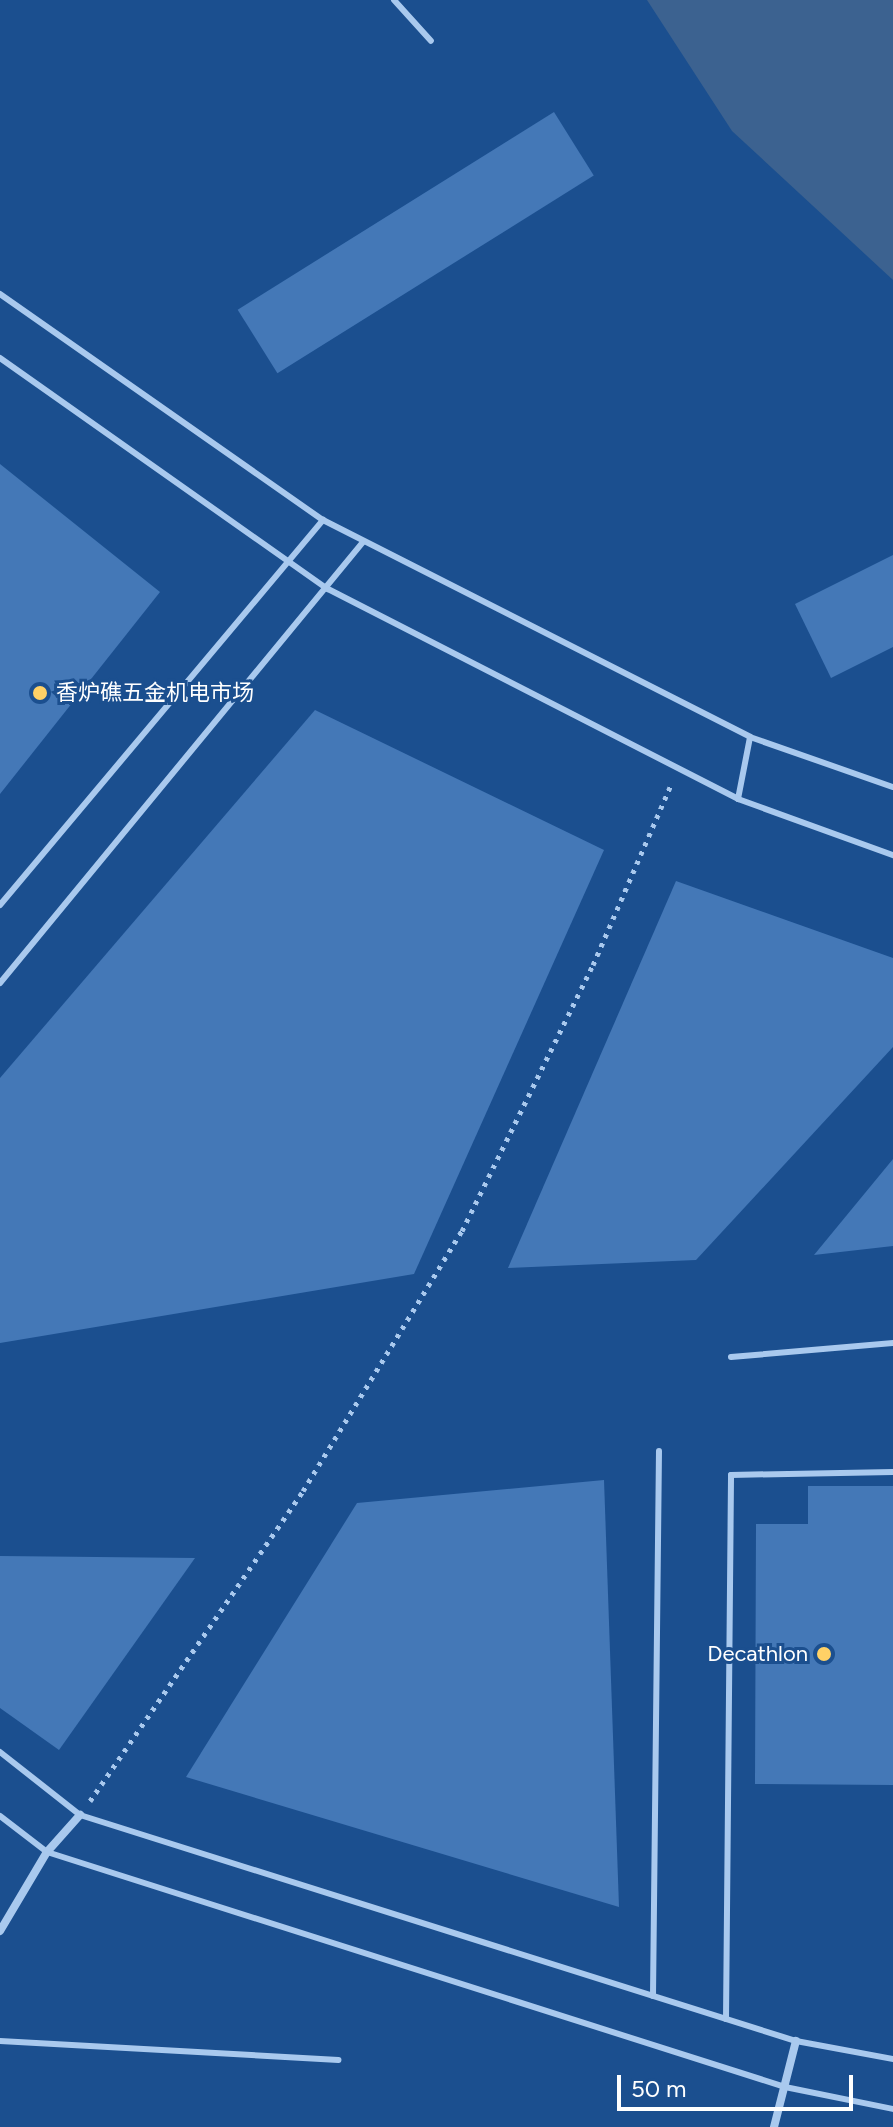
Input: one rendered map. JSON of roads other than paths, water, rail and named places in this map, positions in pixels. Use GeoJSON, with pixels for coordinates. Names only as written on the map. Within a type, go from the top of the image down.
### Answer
{"type":"FeatureCollection","features":[{"type":"Feature","properties":{"kind":"street"},"geometry":{"type":"LineString","coordinates":[[0,1931],[47,1852],[80,1815]]}},
{"type":"Feature","properties":{"kind":"street"},"geometry":{"type":"LineString","coordinates":[[774,2127],[796,2041]]}},
{"type":"Feature","properties":{"kind":"lane"},"geometry":{"type":"LineString","coordinates":[[394,0],[431,41]]}},
{"type":"Feature","properties":{"kind":"lane"},"geometry":{"type":"LineString","coordinates":[[0,294],[323,520],[750,737],[893,787]]}},
{"type":"Feature","properties":{"kind":"lane"},"geometry":{"type":"LineString","coordinates":[[0,358],[291,559],[328,589],[738,799],[893,855]]}},
{"type":"Feature","properties":{"kind":"lane"},"geometry":{"type":"LineString","coordinates":[[0,905],[323,520]]}},
{"type":"Feature","properties":{"kind":"lane"},"geometry":{"type":"LineString","coordinates":[[0,983],[328,589],[363,542]]}},
{"type":"Feature","properties":{"kind":"lane"},"geometry":{"type":"LineString","coordinates":[[738,799],[750,737]]}},
{"type":"Feature","properties":{"kind":"lane"},"geometry":{"type":"LineString","coordinates":[[731,1357],[893,1343]]}},
{"type":"Feature","properties":{"kind":"lane"},"geometry":{"type":"LineString","coordinates":[[653,1996],[659,1451]]}},
{"type":"Feature","properties":{"kind":"lane"},"geometry":{"type":"LineString","coordinates":[[726,2019],[731,1475],[893,1472]]}},
{"type":"Feature","properties":{"kind":"lane"},"geometry":{"type":"LineString","coordinates":[[0,1752],[80,1815],[796,2041],[893,2059]]}},
{"type":"Feature","properties":{"kind":"lane"},"geometry":{"type":"LineString","coordinates":[[0,1816],[47,1852],[785,2087],[893,2109]]}},
{"type":"Feature","properties":{"kind":"lane"},"geometry":{"type":"LineString","coordinates":[[0,2041],[338,2060]]}},
{"type":"Feature","properties":{"kind":"water"},"geometry":{"type":"Polygon","coordinates":[[[647,0],[893,0],[893,280],[732,131],[647,0]]]}},
{"type":"Feature","properties":{"kind":"place","name":"香炉礁五金机电市场"},"geometry":{"type":"Point","coordinates":[40,693]}},
{"type":"Feature","properties":{"kind":"place","name":"Decathlon"},"geometry":{"type":"Point","coordinates":[824,1654]}}]}
